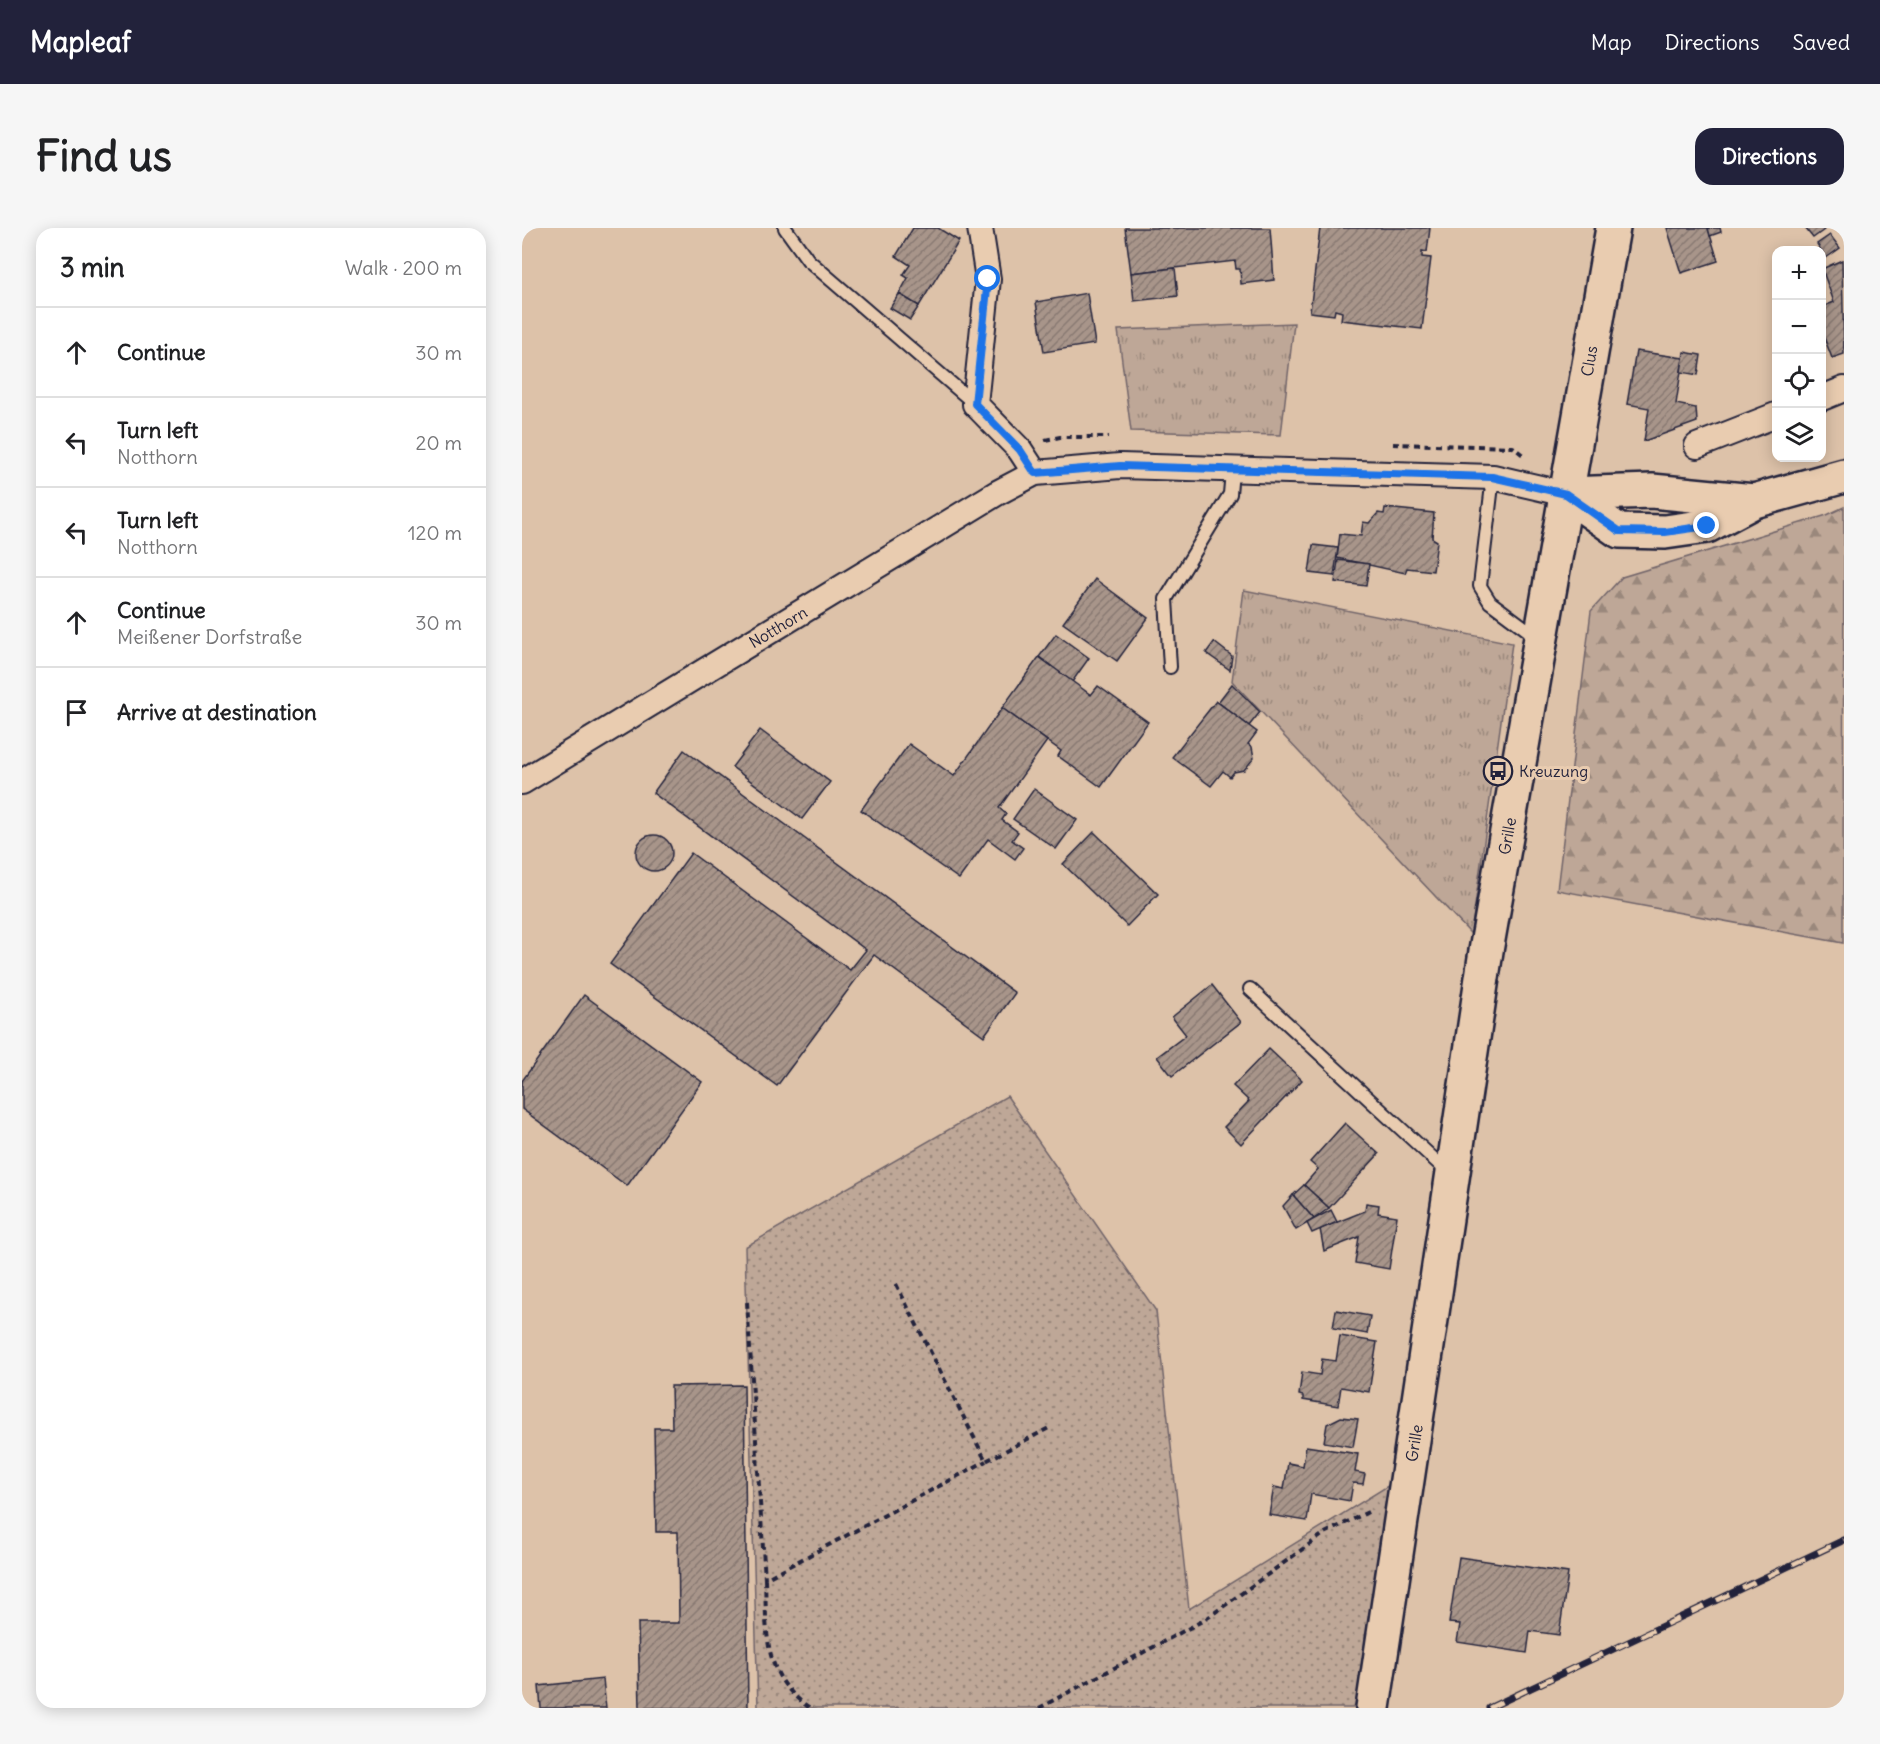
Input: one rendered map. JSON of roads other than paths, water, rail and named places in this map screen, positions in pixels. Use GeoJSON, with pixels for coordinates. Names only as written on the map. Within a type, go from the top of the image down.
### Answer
{"type":"FeatureCollection","features":[{"type":"Feature","properties":{"kind":"main road","name":"Clus"},"geometry":{"type":"LineString","coordinates":[[1566,494],[1613,228]]}},
{"type":"Feature","properties":{"kind":"main road"},"geometry":{"type":"LineString","coordinates":[[1566,494],[1652,491],[1754,501],[1844,476]]}},
{"type":"Feature","properties":{"kind":"main road","name":"Grille"},"geometry":{"type":"LineString","coordinates":[[1373,1708],[1454,1178],[1486,951],[1566,494]]}},
{"type":"Feature","properties":{"kind":"street"},"geometry":{"type":"LineString","coordinates":[[980,228],[988,279],[975,404],[1020,450],[1035,473]]}},
{"type":"Feature","properties":{"kind":"street"},"geometry":{"type":"LineString","coordinates":[[1826,396],[1844,389]]}},
{"type":"Feature","properties":{"kind":"street"},"geometry":{"type":"LineString","coordinates":[[1697,446],[1772,417]]}},
{"type":"Feature","properties":{"kind":"street","name":"Notthorn"},"geometry":{"type":"LineString","coordinates":[[522,782],[997,493],[1035,473],[1120,466],[1492,477],[1566,494]]}},
{"type":"Feature","properties":{"kind":"lane"},"geometry":{"type":"LineString","coordinates":[[785,228],[808,260],[975,404]]}},
{"type":"Feature","properties":{"kind":"lane"},"geometry":{"type":"LineString","coordinates":[[1170,667],[1166,599],[1230,494],[1232,471]]}},
{"type":"Feature","properties":{"kind":"lane"},"geometry":{"type":"LineString","coordinates":[[1492,477],[1480,586],[1490,602],[1542,641]]}},
{"type":"Feature","properties":{"kind":"lane"},"geometry":{"type":"LineString","coordinates":[[1250,989],[1454,1178]]}},
{"type":"Feature","properties":{"kind":"railway"},"geometry":{"type":"LineString","coordinates":[[1489,1708],[1844,1540]]}},
{"type":"Feature","properties":{"kind":"place","name":"Kreuzung"},"geometry":{"type":"Point","coordinates":[1498,771]}}]}
